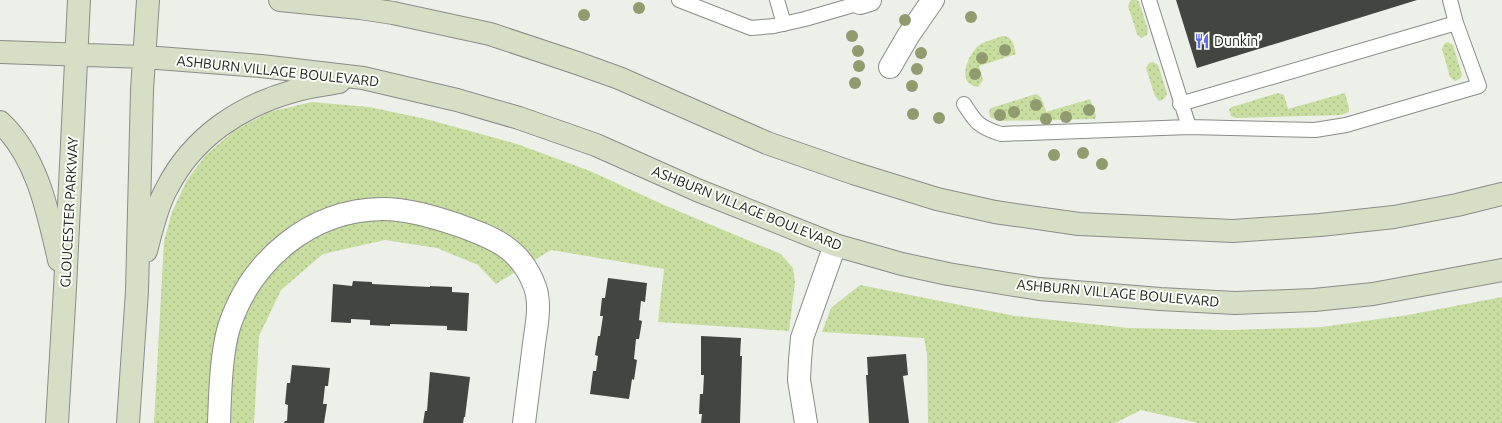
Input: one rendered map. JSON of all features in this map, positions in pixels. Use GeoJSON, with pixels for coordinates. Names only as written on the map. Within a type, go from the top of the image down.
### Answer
{"type":"FeatureCollection","features":[{"type":"Feature","properties":{"kind":"main road","name":"GLOUCESTER PARKWAY"},"geometry":{"type":"LineString","coordinates":[[57,423],[79,0]]}},
{"type":"Feature","properties":{"kind":"main road"},"geometry":{"type":"LineString","coordinates":[[128,423],[137,291],[142,90],[148,0]]}},
{"type":"Feature","properties":{"kind":"main road"},"geometry":{"type":"LineString","coordinates":[[280,0],[360,8],[400,14],[490,34],[577,62],[619,78],[767,143],[853,173],[937,199],[995,212],[1079,224],[1233,231],[1320,225],[1394,217],[1457,205],[1502,194]]}},
{"type":"Feature","properties":{"kind":"main road"},"geometry":{"type":"LineString","coordinates":[[330,0],[360,8]]}},
{"type":"Feature","properties":{"kind":"main road","name":"ASHBURN VILLAGE BOULEVARD"},"geometry":{"type":"LineString","coordinates":[[0,52],[145,57],[261,66],[363,78],[457,100],[526,120],[596,145],[697,190],[835,244],[902,264],[948,274],[1039,289],[1160,299],[1235,303],[1314,300],[1373,294],[1502,270]]}},
{"type":"Feature","properties":{"kind":"main road"},"geometry":{"type":"LineString","coordinates":[[137,291],[150,233],[166,188],[180,166],[206,136],[230,118],[254,105],[278,96],[296,90],[363,78]]}},
{"type":"Feature","properties":{"kind":"main road"},"geometry":{"type":"LineString","coordinates":[[0,122],[22,148],[38,181],[50,221],[65,288]]}},
{"type":"Feature","properties":{"kind":"street"},"geometry":{"type":"LineString","coordinates":[[890,67],[908,36],[933,0]]}},
{"type":"Feature","properties":{"kind":"street"},"geometry":{"type":"LineString","coordinates":[[219,423],[224,359],[229,328],[240,300],[254,277],[270,257],[294,237],[321,222],[350,212],[382,209],[439,218],[488,235],[512,251],[530,274],[536,289],[538,308],[524,423]]}},
{"type":"Feature","properties":{"kind":"street"},"geometry":{"type":"LineString","coordinates":[[806,423],[799,380],[802,338],[835,244]]}},
{"type":"Feature","properties":{"kind":"lane"},"geometry":{"type":"LineString","coordinates":[[679,0],[751,28],[784,24],[865,2]]}},
{"type":"Feature","properties":{"kind":"lane"},"geometry":{"type":"LineString","coordinates":[[777,0],[784,24]]}},
{"type":"Feature","properties":{"kind":"lane"},"geometry":{"type":"LineString","coordinates":[[1149,0],[1180,104],[1189,127]]}},
{"type":"Feature","properties":{"kind":"lane"},"geometry":{"type":"LineString","coordinates":[[964,104],[973,119],[984,128],[1001,134],[1189,127],[1315,130],[1346,125],[1479,86],[1456,23],[1450,0]]}},
{"type":"Feature","properties":{"kind":"lane"},"geometry":{"type":"LineString","coordinates":[[1180,104],[1456,23]]}},
{"type":"Feature","properties":{"kind":"green space"},"geometry":{"type":"Polygon","coordinates":[[[1131,0],[1137,0],[1139,2],[1148,30],[1147,35],[1141,38],[1137,34],[1128,6],[1131,0]]]}},
{"type":"Feature","properties":{"kind":"green space"},"geometry":{"type":"Polygon","coordinates":[[[1006,36],[1011,40],[1016,54],[979,66],[983,80],[978,87],[971,85],[965,76],[967,63],[973,51],[982,43],[1006,36]]]}},
{"type":"Feature","properties":{"kind":"green space"},"geometry":{"type":"Polygon","coordinates":[[[1448,42],[1453,45],[1462,74],[1461,78],[1455,81],[1450,77],[1442,49],[1444,44],[1448,42]]]}},
{"type":"Feature","properties":{"kind":"green space"},"geometry":{"type":"Polygon","coordinates":[[[1153,62],[1158,65],[1167,93],[1162,100],[1159,101],[1155,96],[1146,68],[1149,63],[1153,62]]]}},
{"type":"Feature","properties":{"kind":"green space"},"geometry":{"type":"Polygon","coordinates":[[[1278,93],[1284,95],[1288,109],[1345,93],[1349,112],[1341,115],[1235,118],[1231,116],[1229,109],[1232,107],[1278,93]]]}},
{"type":"Feature","properties":{"kind":"green space"},"geometry":{"type":"Polygon","coordinates":[[[1036,94],[1042,99],[1046,112],[1090,99],[1096,116],[1095,119],[999,121],[990,117],[989,111],[991,108],[1036,94]]]}},
{"type":"Feature","properties":{"kind":"green space"},"geometry":{"type":"Polygon","coordinates":[[[312,102],[369,107],[426,119],[517,144],[590,171],[664,205],[781,254],[793,268],[795,282],[789,331],[658,322],[664,269],[551,250],[496,284],[478,265],[437,248],[385,240],[323,254],[281,290],[259,336],[254,423],[154,423],[164,241],[172,212],[187,180],[206,155],[234,131],[269,112],[312,102]]]}},
{"type":"Feature","properties":{"kind":"green space"},"geometry":{"type":"Polygon","coordinates":[[[860,285],[1015,316],[1129,328],[1231,330],[1322,327],[1408,315],[1502,297],[1502,423],[1198,423],[1141,410],[1115,423],[928,423],[927,354],[924,338],[822,332],[831,308],[860,285]]]}},
{"type":"Feature","properties":{"kind":"building"},"geometry":{"type":"Polygon","coordinates":[[[1176,0],[1417,0],[1197,68],[1176,0]]]}},
{"type":"Feature","properties":{"kind":"building"},"geometry":{"type":"Polygon","coordinates":[[[608,278],[647,283],[645,302],[641,301],[639,320],[642,321],[639,339],[636,339],[634,359],[637,360],[629,399],[590,394],[593,371],[596,371],[598,356],[595,355],[603,316],[600,316],[602,298],[605,298],[608,278]]]}},
{"type":"Feature","properties":{"kind":"building"},"geometry":{"type":"Polygon","coordinates":[[[353,281],[372,282],[372,284],[452,287],[452,292],[469,293],[467,331],[447,330],[447,326],[390,324],[390,326],[370,325],[370,320],[351,319],[351,323],[331,322],[333,284],[352,286],[353,281]]]}},
{"type":"Feature","properties":{"kind":"building"},"geometry":{"type":"Polygon","coordinates":[[[701,336],[741,338],[740,356],[742,356],[740,423],[701,423],[702,414],[699,414],[700,394],[703,394],[704,375],[701,375],[701,336]]]}},
{"type":"Feature","properties":{"kind":"building"},"geometry":{"type":"Polygon","coordinates":[[[906,354],[908,375],[903,376],[909,423],[869,423],[866,375],[868,375],[867,357],[906,354]]]}},
{"type":"Feature","properties":{"kind":"building"},"geometry":{"type":"Polygon","coordinates":[[[292,365],[330,368],[328,386],[325,386],[323,404],[327,404],[324,423],[284,423],[287,421],[288,405],[285,404],[287,383],[290,383],[292,365]]]}},
{"type":"Feature","properties":{"kind":"building"},"geometry":{"type":"Polygon","coordinates":[[[430,372],[470,377],[463,423],[423,423],[425,411],[427,411],[430,372]]]}},
{"type":"Feature","properties":{"kind":"place","name":"Dunkin'"},"geometry":{"type":"Point","coordinates":[1202,41]}}]}
